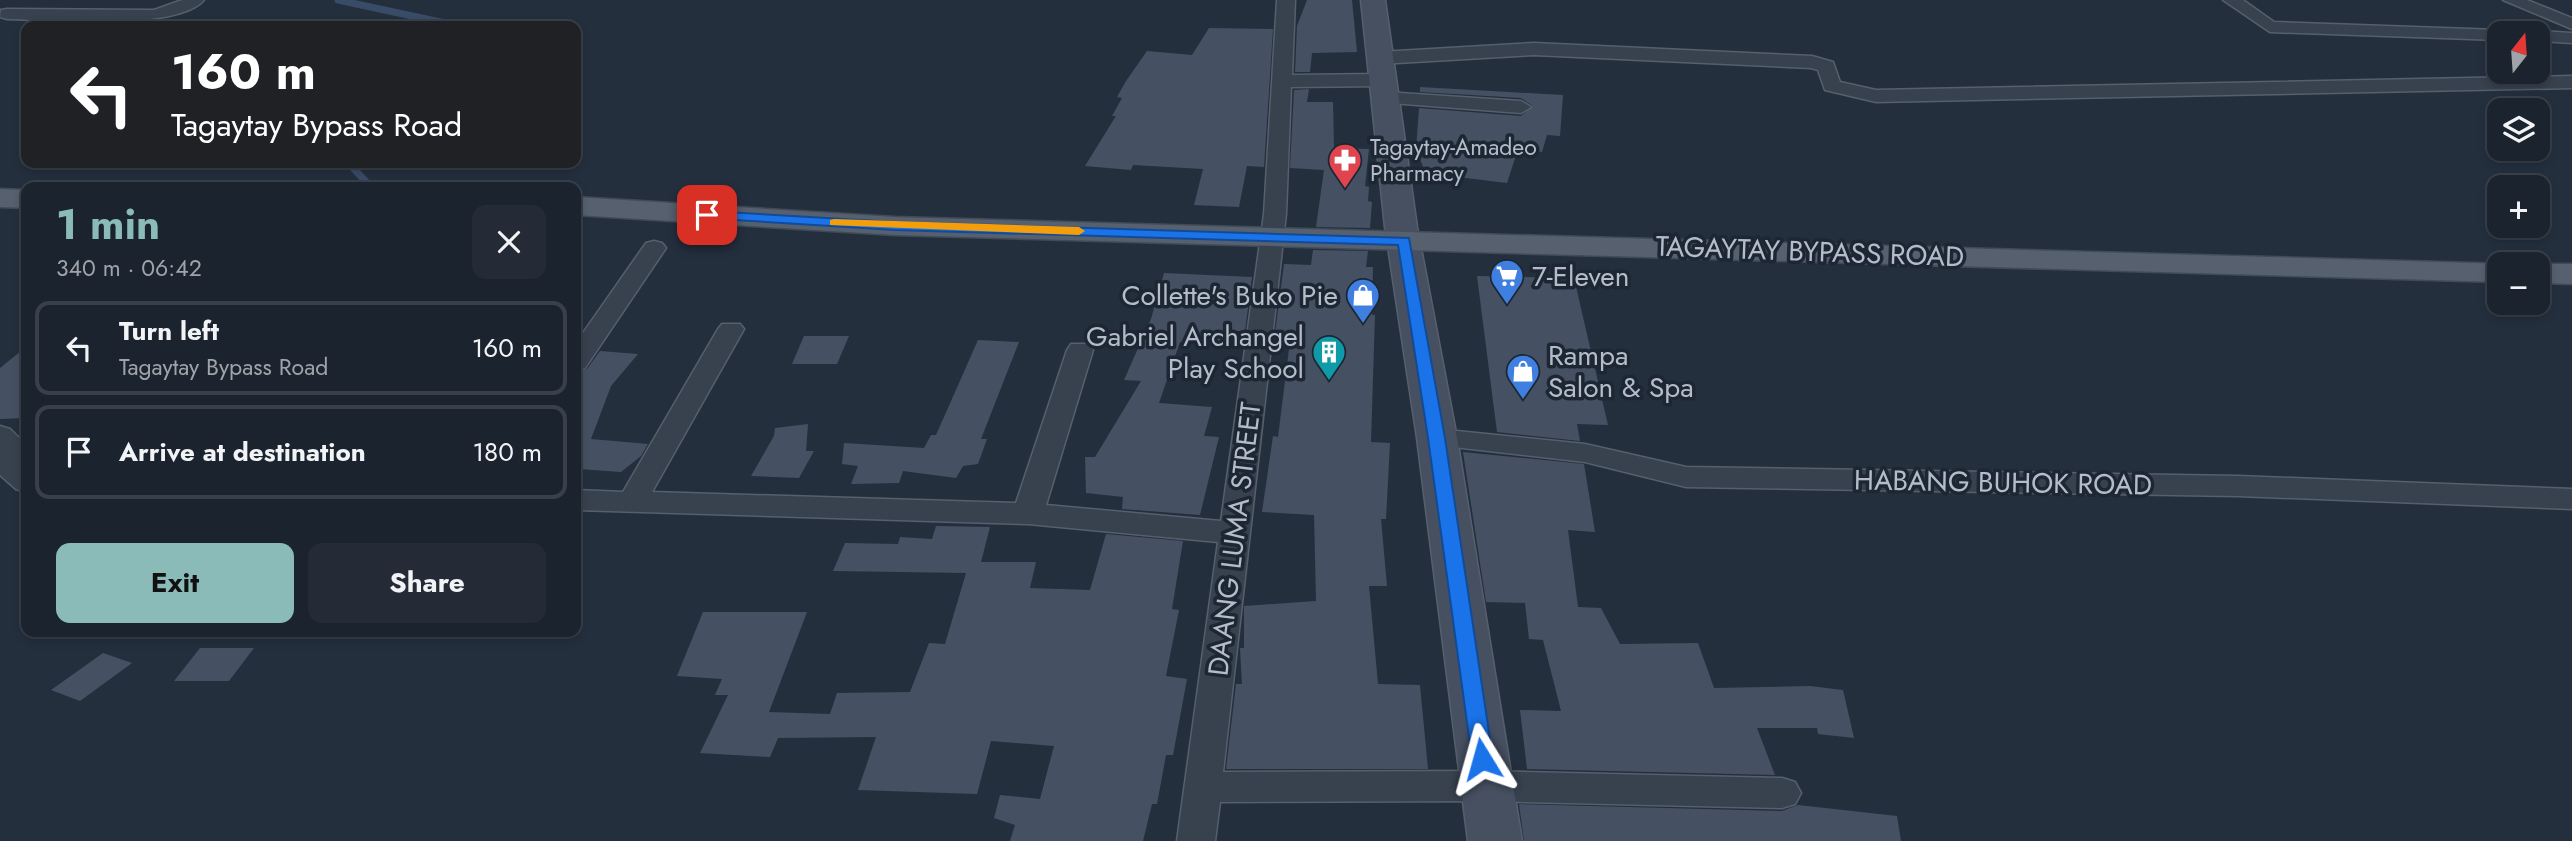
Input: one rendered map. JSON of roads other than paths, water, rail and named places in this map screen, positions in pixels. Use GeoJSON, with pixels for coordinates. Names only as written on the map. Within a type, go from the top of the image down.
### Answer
{"type":"FeatureCollection","features":[{"type":"Feature","properties":{"kind":"main road"},"geometry":{"type":"LineString","coordinates":[[1373,0],[1404,241],[1437,438],[1495,841]]}},
{"type":"Feature","properties":{"kind":"main road"},"geometry":{"type":"LineString","coordinates":[[0,198],[21,199]]}},
{"type":"Feature","properties":{"kind":"main road","name":"TAGAYTAY BYPASS ROAD"},"geometry":{"type":"LineString","coordinates":[[581,206],[895,226],[2487,272]]}},
{"type":"Feature","properties":{"kind":"main road"},"geometry":{"type":"LineString","coordinates":[[2550,273],[2572,274]]}},
{"type":"Feature","properties":{"kind":"street"},"geometry":{"type":"LineString","coordinates":[[4,15],[35,0]]}},
{"type":"Feature","properties":{"kind":"street"},"geometry":{"type":"LineString","coordinates":[[4,15],[154,15],[174,11],[195,0]]}},
{"type":"Feature","properties":{"kind":"street","name":"DAANG LUMA STREET"},"geometry":{"type":"LineString","coordinates":[[1196,841],[1272,237],[1286,0]]}},
{"type":"Feature","properties":{"kind":"street"},"geometry":{"type":"LineString","coordinates":[[2232,0],[2270,27],[2487,35]]}},
{"type":"Feature","properties":{"kind":"street"},"geometry":{"type":"LineString","coordinates":[[2512,0],[2572,24]]}},
{"type":"Feature","properties":{"kind":"street"},"geometry":{"type":"LineString","coordinates":[[2550,37],[2572,38]]}},
{"type":"Feature","properties":{"kind":"street"},"geometry":{"type":"LineString","coordinates":[[1283,81],[1382,79],[1534,49],[1812,62],[1826,66],[1832,86],[1876,96],[2572,82]]}},
{"type":"Feature","properties":{"kind":"street"},"geometry":{"type":"LineString","coordinates":[[1382,79],[1521,107]]}},
{"type":"Feature","properties":{"kind":"street"},"geometry":{"type":"LineString","coordinates":[[581,355],[654,248]]}},
{"type":"Feature","properties":{"kind":"street"},"geometry":{"type":"LineString","coordinates":[[632,501],[731,329]]}},
{"type":"Feature","properties":{"kind":"street"},"geometry":{"type":"LineString","coordinates":[[1028,514],[1080,350]]}},
{"type":"Feature","properties":{"kind":"street","name":"HABANG BUHOK ROAD"},"geometry":{"type":"LineString","coordinates":[[1437,438],[1585,453],[1686,477],[2238,486],[2572,499]]}},
{"type":"Feature","properties":{"kind":"street"},"geometry":{"type":"LineString","coordinates":[[4,445],[15,475],[21,479]]}},
{"type":"Feature","properties":{"kind":"street"},"geometry":{"type":"LineString","coordinates":[[581,500],[1028,514],[1235,533]]}},
{"type":"Feature","properties":{"kind":"street"},"geometry":{"type":"LineString","coordinates":[[1201,787],[1486,786],[1782,793]]}},
{"type":"Feature","properties":{"kind":"waterway"},"geometry":{"type":"LineString","coordinates":[[338,0],[436,21]]}},
{"type":"Feature","properties":{"kind":"waterway"},"geometry":{"type":"LineString","coordinates":[[353,168],[366,182]]}},
{"type":"Feature","properties":{"kind":"place","name":"Tagaytay-Amadeo Pharmacy"},"geometry":{"type":"Point","coordinates":[1345,190]}},
{"type":"Feature","properties":{"kind":"place","name":"7-Eleven"},"geometry":{"type":"Point","coordinates":[1507,306]}},
{"type":"Feature","properties":{"kind":"place","name":"Collette's Buko Pie"},"geometry":{"type":"Point","coordinates":[1363,325]}},
{"type":"Feature","properties":{"kind":"place","name":"Gabriel Archangel Play School"},"geometry":{"type":"Point","coordinates":[1329,382]}},
{"type":"Feature","properties":{"kind":"place","name":"Rampa Salon & Spa"},"geometry":{"type":"Point","coordinates":[1523,401]}}]}
